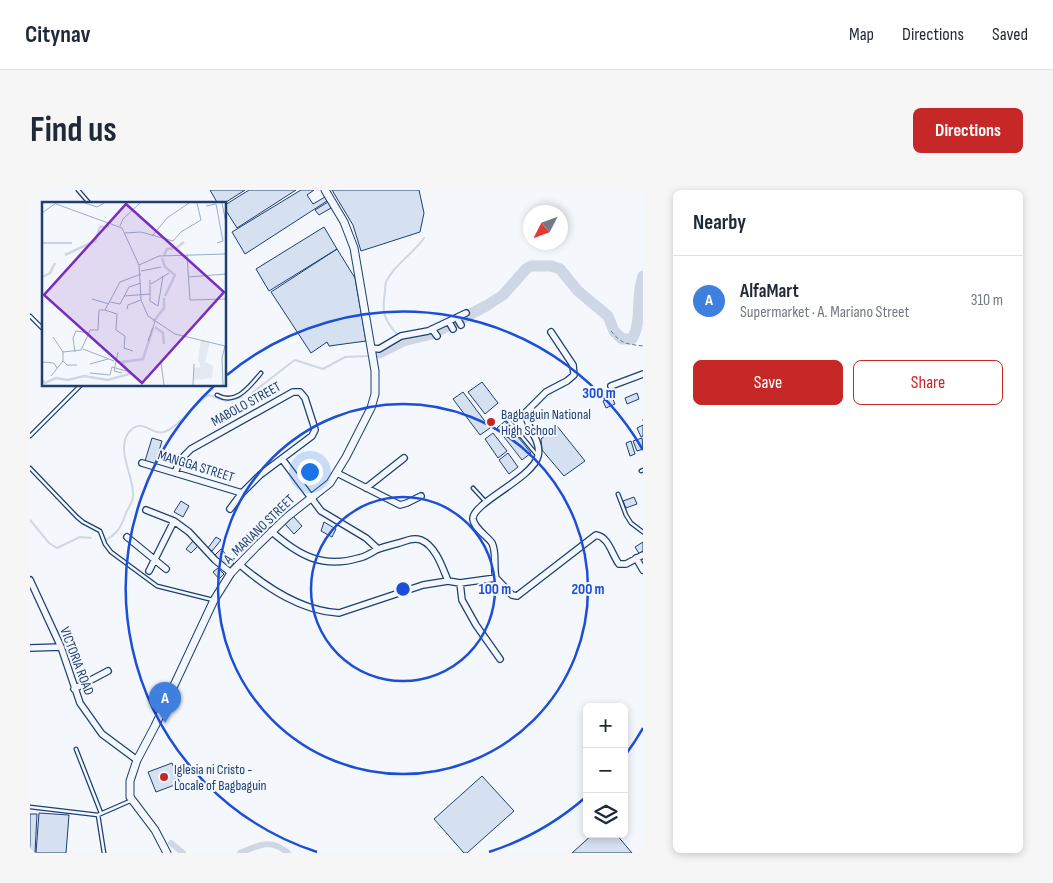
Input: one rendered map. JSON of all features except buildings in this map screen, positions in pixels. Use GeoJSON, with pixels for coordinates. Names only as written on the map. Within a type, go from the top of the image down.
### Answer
{"type":"FeatureCollection","features":[{"type":"Feature","properties":{"kind":"street","name":"A. MARIANO STREET"},"geometry":{"type":"LineString","coordinates":[[131,801],[129,787],[137,760],[214,600],[239,564],[310,497],[330,483],[362,428],[371,408],[376,384],[354,248],[344,222],[325,190]]}},
{"type":"Feature","properties":{"kind":"street"},"geometry":{"type":"LineString","coordinates":[[372,352],[379,350],[401,336],[434,333],[459,321],[466,313]]}},
{"type":"Feature","properties":{"kind":"street"},"geometry":{"type":"LineString","coordinates":[[552,332],[573,365],[574,375],[546,392],[526,412],[526,417],[535,437],[538,456],[527,472],[486,503],[474,514],[473,518],[494,549],[496,578],[512,595],[517,596],[596,535],[605,539],[619,564],[626,564],[643,554]]}},
{"type":"Feature","properties":{"kind":"street"},"geometry":{"type":"LineString","coordinates":[[611,386],[643,374]]}},
{"type":"Feature","properties":{"kind":"street","name":"MABOLO STREET"},"geometry":{"type":"LineString","coordinates":[[175,473],[180,460],[191,449],[292,392],[300,392],[306,398],[314,426],[314,433]]}},
{"type":"Feature","properties":{"kind":"street","name":"MANGGA STREET"},"geometry":{"type":"LineString","coordinates":[[230,509],[242,492],[260,475],[309,439],[314,433]]}},
{"type":"Feature","properties":{"kind":"street"},"geometry":{"type":"LineString","coordinates":[[366,488],[404,458]]}},
{"type":"Feature","properties":{"kind":"street"},"geometry":{"type":"LineString","coordinates":[[282,459],[321,511],[366,538],[378,549]]}},
{"type":"Feature","properties":{"kind":"street","name":"MANGGA STREET"},"geometry":{"type":"LineString","coordinates":[[142,463],[242,492]]}},
{"type":"Feature","properties":{"kind":"street"},"geometry":{"type":"LineString","coordinates":[[337,473],[400,504],[407,503],[421,496]]}},
{"type":"Feature","properties":{"kind":"street"},"geometry":{"type":"LineString","coordinates":[[146,510],[174,521],[190,532],[215,560],[231,573]]}},
{"type":"Feature","properties":{"kind":"street"},"geometry":{"type":"LineString","coordinates":[[150,571],[174,521]]}},
{"type":"Feature","properties":{"kind":"street"},"geometry":{"type":"LineString","coordinates":[[271,532],[295,550],[308,557],[328,563],[345,562],[360,558],[378,549],[414,539],[422,540],[429,546],[440,562],[448,582]]}},
{"type":"Feature","properties":{"kind":"street"},"geometry":{"type":"LineString","coordinates":[[127,538],[166,569]]}},
{"type":"Feature","properties":{"kind":"street"},"geometry":{"type":"LineString","coordinates":[[636,558],[643,570]]}},
{"type":"Feature","properties":{"kind":"street"},"geometry":{"type":"LineString","coordinates":[[239,564],[278,594],[305,605],[334,612],[350,610],[423,585],[448,582],[460,583],[496,578]]}},
{"type":"Feature","properties":{"kind":"street","name":"VICTORIA ROAD"},"geometry":{"type":"LineString","coordinates":[[30,580],[61,647],[80,703],[102,734],[137,760]]}},
{"type":"Feature","properties":{"kind":"street"},"geometry":{"type":"LineString","coordinates":[[460,583],[462,600],[476,625],[500,659]]}},
{"type":"Feature","properties":{"kind":"street"},"geometry":{"type":"LineString","coordinates":[[30,648],[61,647]]}},
{"type":"Feature","properties":{"kind":"street"},"geometry":{"type":"LineString","coordinates":[[74,689],[108,671]]}},
{"type":"Feature","properties":{"kind":"street"},"geometry":{"type":"LineString","coordinates":[[131,801],[155,830],[167,853]]}},
{"type":"Feature","properties":{"kind":"lane"},"geometry":{"type":"LineString","coordinates":[[78,190],[88,202]]}},
{"type":"Feature","properties":{"kind":"lane"},"geometry":{"type":"LineString","coordinates":[[30,316],[42,328]]}},
{"type":"Feature","properties":{"kind":"lane"},"geometry":{"type":"LineString","coordinates":[[217,395],[226,400],[231,399],[248,388],[261,373]]}},
{"type":"Feature","properties":{"kind":"lane"},"geometry":{"type":"LineString","coordinates":[[30,436],[80,386]]}},
{"type":"Feature","properties":{"kind":"lane"},"geometry":{"type":"LineString","coordinates":[[503,414],[538,456]]}},
{"type":"Feature","properties":{"kind":"lane"},"geometry":{"type":"LineString","coordinates":[[30,468],[83,522],[98,529],[111,552],[157,586],[214,600]]}},
{"type":"Feature","properties":{"kind":"lane"},"geometry":{"type":"LineString","coordinates":[[473,488],[486,503]]}},
{"type":"Feature","properties":{"kind":"lane"},"geometry":{"type":"LineString","coordinates":[[618,494],[626,516],[631,523],[643,532]]}},
{"type":"Feature","properties":{"kind":"lane"},"geometry":{"type":"LineString","coordinates":[[76,749],[99,814],[104,853]]}},
{"type":"Feature","properties":{"kind":"lane"},"geometry":{"type":"LineString","coordinates":[[30,807],[99,814],[131,801]]}},
{"type":"Feature","properties":{"kind":"path"},"geometry":{"type":"LineString","coordinates":[[611,331],[618,341],[643,346]]}},
{"type":"Feature","properties":{"kind":"waterway"},"geometry":{"type":"LineString","coordinates":[[397,334],[386,319],[384,304],[386,282],[395,268],[424,238]]}},
{"type":"Feature","properties":{"kind":"waterway"},"geometry":{"type":"LineString","coordinates":[[401,338],[403,341],[432,334],[503,295],[526,269],[531,266],[551,266],[560,269],[578,291],[608,316],[614,331],[622,339],[632,339],[637,324],[639,292],[643,276]]}},
{"type":"Feature","properties":{"kind":"waterway"},"geometry":{"type":"LineString","coordinates":[[379,353],[403,341]]}},
{"type":"Feature","properties":{"kind":"waterway"},"geometry":{"type":"LineString","coordinates":[[252,393],[295,360],[323,369],[345,357],[369,356]]}},
{"type":"Feature","properties":{"kind":"waterway"},"geometry":{"type":"LineString","coordinates":[[106,540],[119,529],[133,498],[133,489],[124,447],[125,439],[129,432],[139,426],[159,432],[171,429],[197,403],[209,395],[226,401],[242,397]]}},
{"type":"Feature","properties":{"kind":"waterway"},"geometry":{"type":"LineString","coordinates":[[30,520],[49,543],[57,548],[80,537],[91,538]]}},
{"type":"Feature","properties":{"kind":"waterway"},"geometry":{"type":"LineString","coordinates":[[171,843],[183,853]]}},
{"type":"Feature","properties":{"kind":"waterway"},"geometry":{"type":"LineString","coordinates":[[240,853],[265,844],[282,848],[288,853]]}},
{"type":"Feature","properties":{"kind":"place","name":"Bagbaguin National High School"},"geometry":{"type":"Point","coordinates":[491,422]}},
{"type":"Feature","properties":{"kind":"place","name":"AlfaMart"},"geometry":{"type":"Point","coordinates":[165,723]}},
{"type":"Feature","properties":{"kind":"place","name":"Iglesia ni Cristo - Locale of Bagbaguin"},"geometry":{"type":"Point","coordinates":[164,777]}}]}
